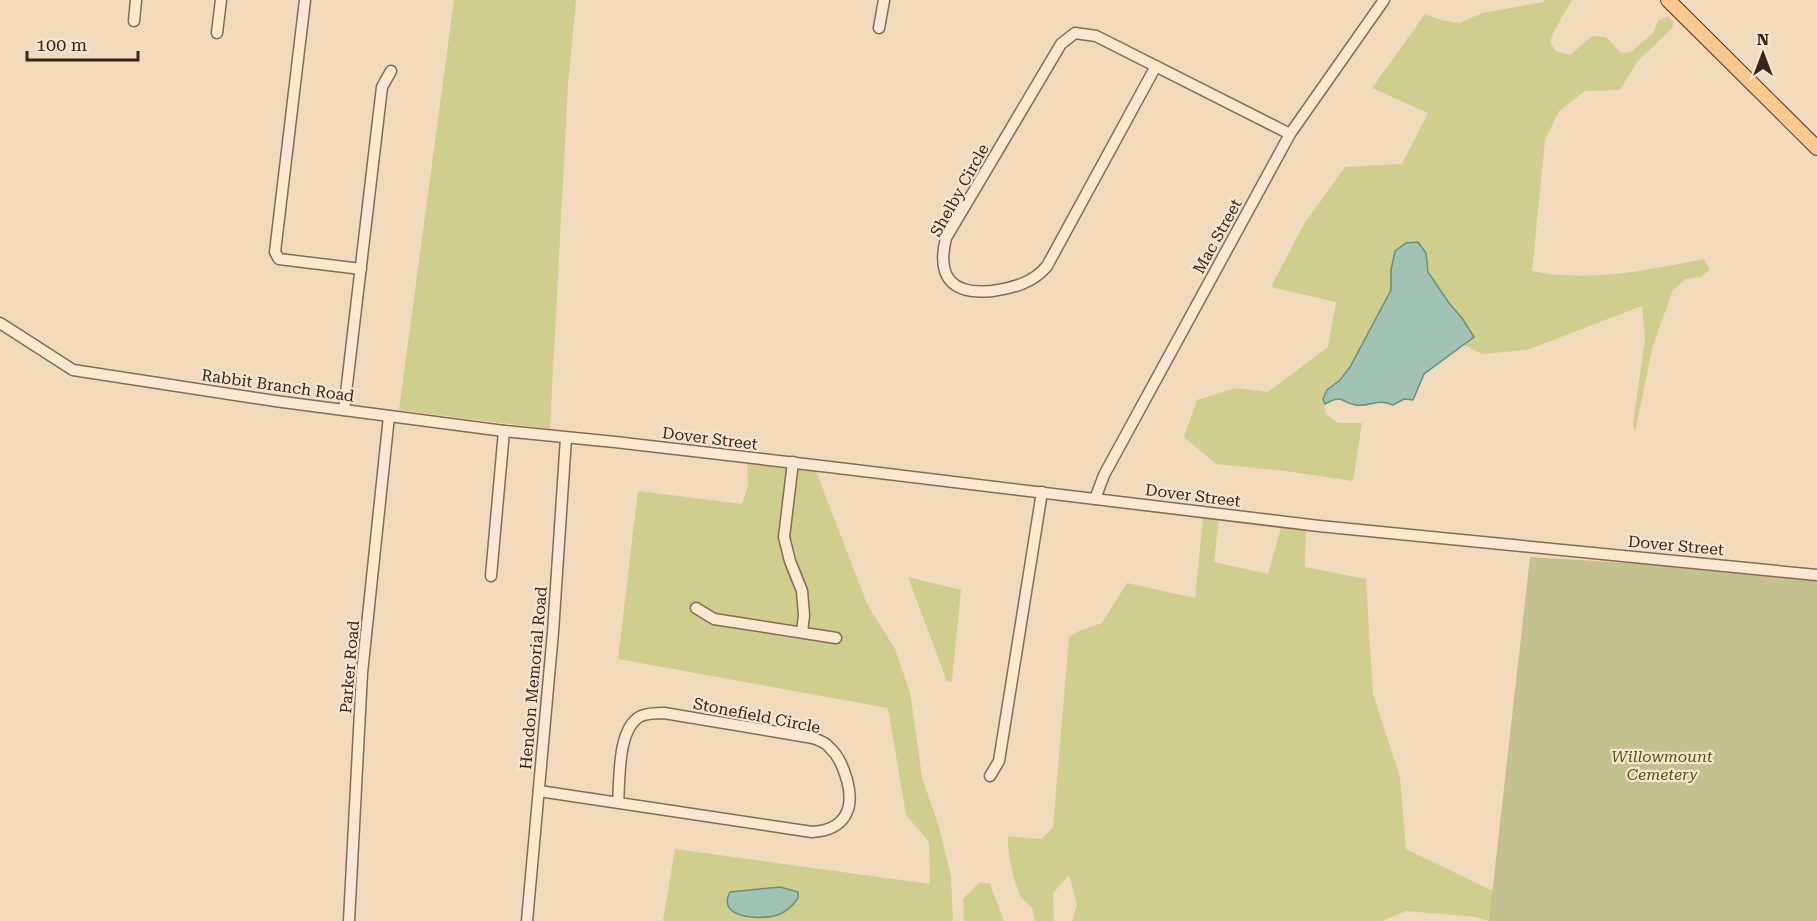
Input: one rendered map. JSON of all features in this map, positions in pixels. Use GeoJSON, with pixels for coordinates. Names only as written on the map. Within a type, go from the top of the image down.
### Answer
{"type":"FeatureCollection","features":[{"type":"Feature","properties":{"kind":"main road"},"geometry":{"type":"LineString","coordinates":[[1668,0],[1817,148]]}},
{"type":"Feature","properties":{"kind":"street"},"geometry":{"type":"LineString","coordinates":[[134,21],[136,0]]}},
{"type":"Feature","properties":{"kind":"street"},"geometry":{"type":"LineString","coordinates":[[217,33],[221,0]]}},
{"type":"Feature","properties":{"kind":"street"},"geometry":{"type":"LineString","coordinates":[[306,0],[276,256],[279,259],[361,269]]}},
{"type":"Feature","properties":{"kind":"street"},"geometry":{"type":"LineString","coordinates":[[879,28],[884,0]]}},
{"type":"Feature","properties":{"kind":"street","name":"Mac Street"},"geometry":{"type":"LineString","coordinates":[[1095,499],[1104,475],[1290,134],[1384,0]]}},
{"type":"Feature","properties":{"kind":"street","name":"Shelby Circle"},"geometry":{"type":"LineString","coordinates":[[1156,66],[1047,266],[1039,275],[1017,286],[975,292],[960,289],[950,281],[943,269],[942,253],[946,238],[1061,44],[1069,36],[1076,33],[1096,36],[1156,66],[1290,134]]}},
{"type":"Feature","properties":{"kind":"street"},"geometry":{"type":"LineString","coordinates":[[344,410],[382,87],[390,71]]}},
{"type":"Feature","properties":{"kind":"street","name":"Rabbit Branch Road"},"geometry":{"type":"LineString","coordinates":[[0,323],[73,370],[344,410],[566,438]]}},
{"type":"Feature","properties":{"kind":"street","name":"Parker Road"},"geometry":{"type":"LineString","coordinates":[[349,921],[362,673],[389,416]]}},
{"type":"Feature","properties":{"kind":"street"},"geometry":{"type":"LineString","coordinates":[[491,576],[504,431]]}},
{"type":"Feature","properties":{"kind":"street","name":"Dover Street"},"geometry":{"type":"LineString","coordinates":[[566,438],[793,462],[1319,526],[1817,575]]}},
{"type":"Feature","properties":{"kind":"street","name":"Hendon Memorial Road"},"geometry":{"type":"LineString","coordinates":[[527,921],[553,632],[566,438]]}},
{"type":"Feature","properties":{"kind":"street"},"geometry":{"type":"LineString","coordinates":[[793,462],[783,537],[802,591],[804,615],[802,632]]}},
{"type":"Feature","properties":{"kind":"street"},"geometry":{"type":"LineString","coordinates":[[990,776],[999,761],[1042,492]]}},
{"type":"Feature","properties":{"kind":"street"},"geometry":{"type":"LineString","coordinates":[[696,608],[714,619],[836,638]]}},
{"type":"Feature","properties":{"kind":"street","name":"Stonefield Circle"},"geometry":{"type":"LineString","coordinates":[[539,791],[618,803],[812,832],[823,832],[834,828],[843,820],[848,810],[850,793],[840,761],[834,752],[827,744],[813,738],[653,713],[634,721],[623,739],[618,803]]}},
{"type":"Feature","properties":{"kind":"shaded area"},"geometry":{"type":"Polygon","coordinates":[[[454,0],[576,0],[568,85],[550,429],[399,410],[454,0]]]}},
{"type":"Feature","properties":{"kind":"shaded area"},"geometry":{"type":"Polygon","coordinates":[[[1544,0],[1572,0],[1550,43],[1556,51],[1570,55],[1592,36],[1606,37],[1621,53],[1631,52],[1653,33],[1658,21],[1668,16],[1674,23],[1671,29],[1637,62],[1620,90],[1585,91],[1559,111],[1545,140],[1532,271],[1575,276],[1619,274],[1704,259],[1710,270],[1701,277],[1686,279],[1673,290],[1653,345],[1635,432],[1633,424],[1645,338],[1642,306],[1527,350],[1482,354],[1462,344],[1473,337],[1428,272],[1426,253],[1391,270],[1391,290],[1381,312],[1350,367],[1340,380],[1327,390],[1323,399],[1326,414],[1338,423],[1362,423],[1353,481],[1216,464],[1184,437],[1197,400],[1236,388],[1268,392],[1328,347],[1336,302],[1271,287],[1304,224],[1345,167],[1402,164],[1428,113],[1372,88],[1425,14],[1441,20],[1460,23],[1482,13],[1544,2],[1544,0]]]}},
{"type":"Feature","properties":{"kind":"shaded area"},"geometry":{"type":"Polygon","coordinates":[[[1418,242],[1426,253],[1428,272],[1474,337],[1424,374],[1413,400],[1404,399],[1393,405],[1378,402],[1361,405],[1336,399],[1325,404],[1323,399],[1327,390],[1340,380],[1350,367],[1391,290],[1391,270],[1395,251],[1406,243],[1418,242]]]}},
{"type":"Feature","properties":{"kind":"shaded area"},"geometry":{"type":"Polygon","coordinates":[[[747,461],[816,471],[867,604],[895,649],[910,692],[922,777],[939,827],[951,876],[953,921],[663,921],[675,849],[930,884],[929,842],[906,815],[888,708],[618,659],[638,491],[742,504],[748,486],[747,461]]]}},
{"type":"Feature","properties":{"kind":"shaded area"},"geometry":{"type":"Polygon","coordinates":[[[1203,518],[1219,519],[1214,562],[1268,574],[1281,528],[1306,531],[1305,567],[1366,579],[1373,694],[1400,777],[1406,849],[1493,891],[1489,921],[1476,917],[1406,911],[1382,921],[1072,921],[1077,905],[1069,875],[1053,893],[1054,921],[1035,921],[1030,906],[1021,897],[1017,887],[1009,857],[1008,836],[1042,839],[1053,827],[1069,637],[1102,623],[1127,583],[1195,598],[1203,518]]]}},
{"type":"Feature","properties":{"kind":"shaded area"},"geometry":{"type":"Polygon","coordinates":[[[908,577],[961,590],[952,682],[947,681],[908,577]]]}},
{"type":"Feature","properties":{"kind":"shaded area"},"geometry":{"type":"Polygon","coordinates":[[[980,882],[990,884],[1004,921],[964,921],[963,899],[980,882]]]}},
{"type":"Feature","properties":{"kind":"shaded area"},"geometry":{"type":"Polygon","coordinates":[[[780,887],[798,892],[798,898],[780,914],[763,917],[743,916],[729,908],[727,901],[730,892],[780,887]]]}},
{"type":"Feature","properties":{"kind":"green space","name":"Willowmount Cemetery"},"geometry":{"type":"Polygon","coordinates":[[[1530,557],[1728,569],[1817,579],[1817,921],[1489,921],[1530,557]]]}}]}
